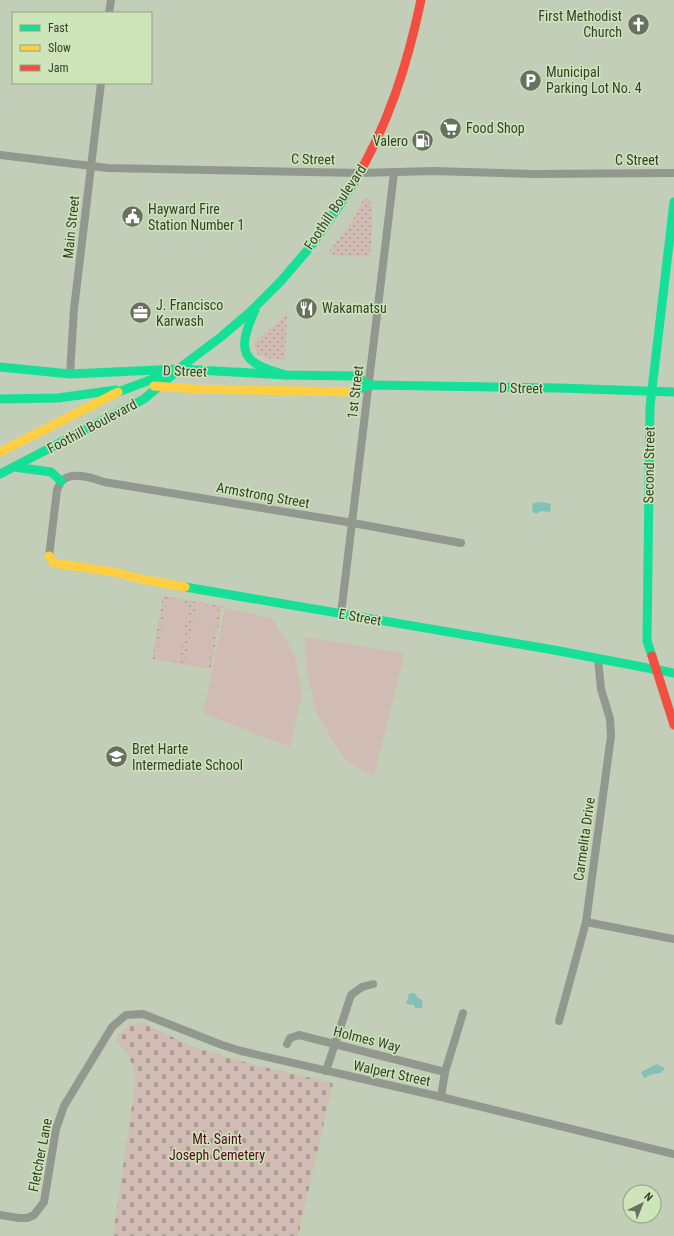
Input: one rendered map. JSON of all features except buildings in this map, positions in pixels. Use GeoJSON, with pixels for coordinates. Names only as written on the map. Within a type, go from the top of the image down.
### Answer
{"type":"FeatureCollection","features":[{"type":"Feature","properties":{"kind":"main road","name":"Foothill Boulevard"},"geometry":{"type":"LineString","coordinates":[[0,474],[135,404],[161,386],[179,369],[228,332],[281,282],[311,246],[338,208],[360,173],[382,127],[399,84],[411,45],[421,0]]}},
{"type":"Feature","properties":{"kind":"main road","name":"Second Street"},"geometry":{"type":"LineString","coordinates":[[674,202],[651,391],[647,641],[674,725]]}},
{"type":"Feature","properties":{"kind":"main road"},"geometry":{"type":"LineString","coordinates":[[256,306],[245,335],[244,341],[247,355],[250,360],[263,369],[286,375]]}},
{"type":"Feature","properties":{"kind":"main road","name":"D Street"},"geometry":{"type":"LineString","coordinates":[[0,367],[70,374],[179,369],[286,375],[356,376],[369,385]]}},
{"type":"Feature","properties":{"kind":"main road","name":"Foothill Boulevard"},"geometry":{"type":"LineString","coordinates":[[0,452],[125,388],[179,369]]}},
{"type":"Feature","properties":{"kind":"main road","name":"D Street"},"geometry":{"type":"LineString","coordinates":[[0,399],[34,400],[91,396],[125,388],[161,386],[195,389],[354,392],[369,385],[595,388],[674,392]]}},
{"type":"Feature","properties":{"kind":"main road"},"geometry":{"type":"LineString","coordinates":[[14,467],[51,472],[61,481]]}},
{"type":"Feature","properties":{"kind":"main road","name":"E Street"},"geometry":{"type":"LineString","coordinates":[[49,556],[54,563],[59,564],[107,571],[141,579],[674,673]]}},
{"type":"Feature","properties":{"kind":"street"},"geometry":{"type":"LineString","coordinates":[[109,12],[111,0]]}},
{"type":"Feature","properties":{"kind":"street","name":"Main Street"},"geometry":{"type":"LineString","coordinates":[[70,374],[74,309],[101,84]]}},
{"type":"Feature","properties":{"kind":"street","name":"C Street"},"geometry":{"type":"LineString","coordinates":[[0,155],[108,168],[360,173],[433,171],[533,174],[674,173]]}},
{"type":"Feature","properties":{"kind":"street","name":"1st Street"},"geometry":{"type":"LineString","coordinates":[[341,614],[394,173]]}},
{"type":"Feature","properties":{"kind":"street"},"geometry":{"type":"LineString","coordinates":[[664,284],[674,284]]}},
{"type":"Feature","properties":{"kind":"street","name":"Armstrong Street"},"geometry":{"type":"LineString","coordinates":[[61,481],[71,476],[83,476],[111,483],[353,523],[461,543]]}},
{"type":"Feature","properties":{"kind":"street"},"geometry":{"type":"LineString","coordinates":[[49,556],[57,490],[61,481]]}},
{"type":"Feature","properties":{"kind":"street","name":"Carmelita Drive"},"geometry":{"type":"LineString","coordinates":[[558,1021],[586,922],[611,736],[610,719],[601,689],[598,659]]}},
{"type":"Feature","properties":{"kind":"street"},"geometry":{"type":"LineString","coordinates":[[586,922],[674,939]]}},
{"type":"Feature","properties":{"kind":"street"},"geometry":{"type":"LineString","coordinates":[[326,1071],[351,995],[362,987],[373,984]]}},
{"type":"Feature","properties":{"kind":"street"},"geometry":{"type":"LineString","coordinates":[[442,1097],[445,1072],[463,1013]]}},
{"type":"Feature","properties":{"kind":"street","name":"Walpert Street"},"geometry":{"type":"LineString","coordinates":[[112,1027],[126,1015],[142,1014],[222,1045],[674,1154]]}},
{"type":"Feature","properties":{"kind":"street","name":"Fletcher Lane"},"geometry":{"type":"LineString","coordinates":[[0,1216],[27,1218],[34,1215],[44,1202],[56,1129],[64,1106],[112,1027]]}},
{"type":"Feature","properties":{"kind":"street","name":"Holmes Way"},"geometry":{"type":"LineString","coordinates":[[287,1044],[290,1038],[299,1035],[445,1072]]}},
{"type":"Feature","properties":{"kind":"green space"},"geometry":{"type":"Polygon","coordinates":[[[368,198],[372,208],[370,257],[335,255],[328,253],[343,234],[363,199],[368,198]]]}},
{"type":"Feature","properties":{"kind":"green space"},"geometry":{"type":"Polygon","coordinates":[[[287,314],[285,360],[266,358],[257,354],[254,344],[287,314]]]}},
{"type":"Feature","properties":{"kind":"green space"},"geometry":{"type":"Polygon","coordinates":[[[163,596],[222,606],[211,669],[152,659],[163,596]]]}},
{"type":"Feature","properties":{"kind":"green space"},"geometry":{"type":"Polygon","coordinates":[[[167,599],[189,603],[179,663],[156,659],[167,599]]]}},
{"type":"Feature","properties":{"kind":"green space"},"geometry":{"type":"Polygon","coordinates":[[[196,604],[218,608],[208,668],[185,664],[196,604]]]}},
{"type":"Feature","properties":{"kind":"green space"},"geometry":{"type":"Polygon","coordinates":[[[225,608],[272,618],[295,655],[302,695],[290,747],[203,713],[225,608]]]}},
{"type":"Feature","properties":{"kind":"green space"},"geometry":{"type":"Polygon","coordinates":[[[305,637],[405,653],[374,776],[345,760],[317,714],[306,670],[305,637]]]}},
{"type":"Feature","properties":{"kind":"green space","name":"Mt. Saint Joseph Cemetery"},"geometry":{"type":"Polygon","coordinates":[[[143,1023],[193,1047],[255,1065],[333,1083],[298,1236],[113,1236],[136,1078],[129,1056],[116,1040],[126,1027],[133,1024],[143,1023]]]}},
{"type":"Feature","properties":{"kind":"water"},"geometry":{"type":"Polygon","coordinates":[[[542,502],[551,504],[550,512],[541,511],[536,514],[532,511],[533,503],[542,502]]]}},
{"type":"Feature","properties":{"kind":"water"},"geometry":{"type":"Polygon","coordinates":[[[409,994],[416,994],[417,997],[423,1001],[422,1008],[415,1008],[414,1005],[406,1004],[409,994]]]}},
{"type":"Feature","properties":{"kind":"water"},"geometry":{"type":"Polygon","coordinates":[[[657,1064],[665,1068],[661,1073],[653,1074],[644,1078],[641,1072],[657,1064]]]}},
{"type":"Feature","properties":{"kind":"traffic: fast"},"geometry":{"type":"LineString","coordinates":[[0,474],[144,399],[185,364],[222,336],[249,313],[281,281],[311,246],[353,184]]}},
{"type":"Feature","properties":{"kind":"traffic: fast"},"geometry":{"type":"LineString","coordinates":[[652,656],[647,641],[650,406],[674,202]]}},
{"type":"Feature","properties":{"kind":"traffic: fast"},"geometry":{"type":"LineString","coordinates":[[255,310],[246,336],[246,354],[251,360],[260,366],[286,375]]}},
{"type":"Feature","properties":{"kind":"traffic: fast"},"geometry":{"type":"LineString","coordinates":[[0,367],[70,374],[179,369],[286,375],[356,376],[369,385]]}},
{"type":"Feature","properties":{"kind":"traffic: fast"},"geometry":{"type":"LineString","coordinates":[[118,392],[174,371]]}},
{"type":"Feature","properties":{"kind":"traffic: fast"},"geometry":{"type":"LineString","coordinates":[[353,392],[369,385],[559,388],[674,392]]}},
{"type":"Feature","properties":{"kind":"traffic: fast"},"geometry":{"type":"LineString","coordinates":[[0,399],[58,398],[116,390]]}},
{"type":"Feature","properties":{"kind":"traffic: fast"},"geometry":{"type":"LineString","coordinates":[[14,467],[51,472],[61,481]]}},
{"type":"Feature","properties":{"kind":"traffic: fast"},"geometry":{"type":"LineString","coordinates":[[185,587],[554,650],[674,673]]}},
{"type":"Feature","properties":{"kind":"traffic: slow"},"geometry":{"type":"LineString","coordinates":[[154,386],[195,389],[353,392]]}},
{"type":"Feature","properties":{"kind":"traffic: slow"},"geometry":{"type":"LineString","coordinates":[[0,452],[118,392]]}},
{"type":"Feature","properties":{"kind":"traffic: slow"},"geometry":{"type":"LineString","coordinates":[[49,556],[54,563],[114,572],[141,579],[185,587]]}},
{"type":"Feature","properties":{"kind":"traffic: jam"},"geometry":{"type":"LineString","coordinates":[[353,184],[376,140],[395,95],[403,72],[421,0]]}},
{"type":"Feature","properties":{"kind":"traffic: jam"},"geometry":{"type":"LineString","coordinates":[[652,656],[674,725]]}},
{"type":"Feature","properties":{"kind":"place","name":"First Methodist Church"},"geometry":{"type":"Point","coordinates":[638,24]}},
{"type":"Feature","properties":{"kind":"place","name":"Municipal Parking Lot No. 4"},"geometry":{"type":"Point","coordinates":[530,80]}},
{"type":"Feature","properties":{"kind":"place","name":"Food Shop"},"geometry":{"type":"Point","coordinates":[450,128]}},
{"type":"Feature","properties":{"kind":"place","name":"Valero"},"geometry":{"type":"Point","coordinates":[423,141]}},
{"type":"Feature","properties":{"kind":"place","name":"Hayward Fire Station Number 1"},"geometry":{"type":"Point","coordinates":[132,217]}},
{"type":"Feature","properties":{"kind":"place","name":"Wakamatsu"},"geometry":{"type":"Point","coordinates":[306,308]}},
{"type":"Feature","properties":{"kind":"place","name":"J. Francisco Karwash"},"geometry":{"type":"Point","coordinates":[141,313]}},
{"type":"Feature","properties":{"kind":"place","name":"Bret Harte Intermediate School"},"geometry":{"type":"Point","coordinates":[117,757]}}]}
